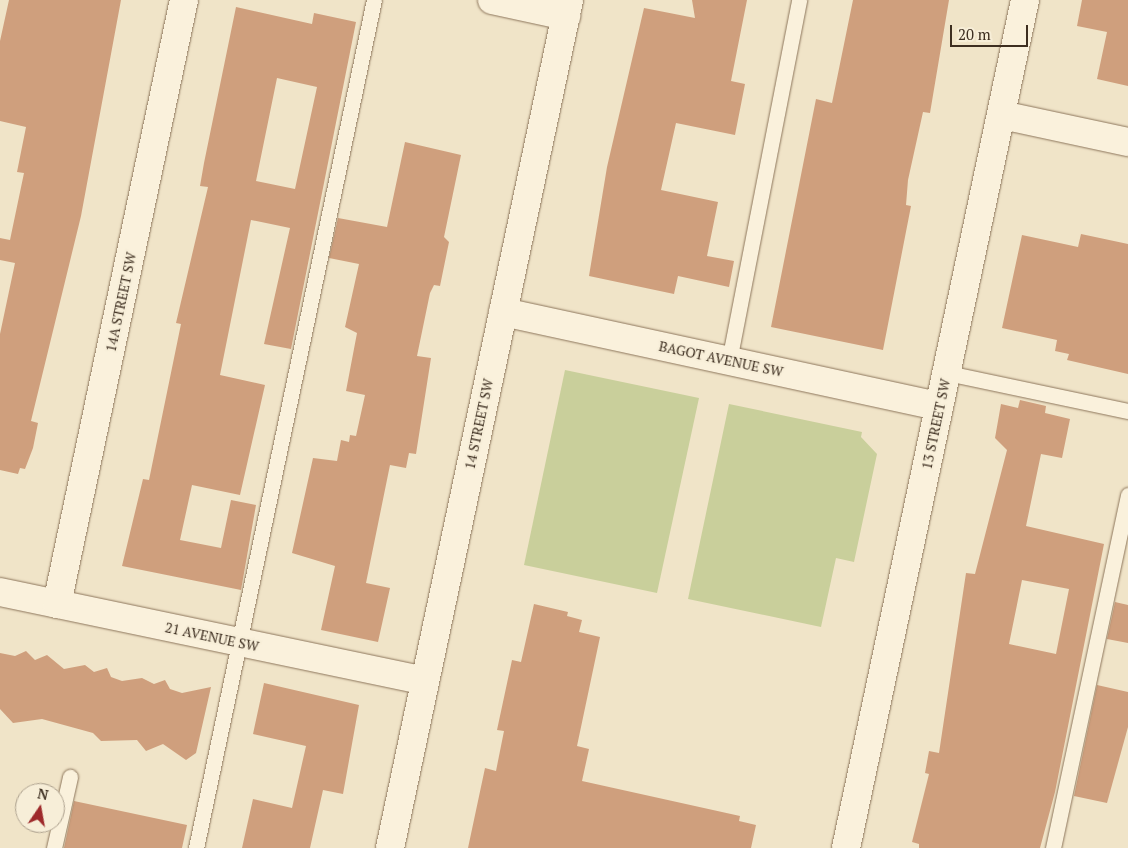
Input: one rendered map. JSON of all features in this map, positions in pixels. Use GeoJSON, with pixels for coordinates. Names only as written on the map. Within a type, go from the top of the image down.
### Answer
{"type":"FeatureCollection","features":[{"type":"Feature","properties":{"kind":"street","name":"14A STREET SW"},"geometry":{"type":"LineString","coordinates":[[56,604],[184,0]]}},
{"type":"Feature","properties":{"kind":"street"},"geometry":{"type":"LineString","coordinates":[[492,0],[567,8]]}},
{"type":"Feature","properties":{"kind":"street","name":"13 STREET SW"},"geometry":{"type":"LineString","coordinates":[[846,848],[1026,0]]}},
{"type":"Feature","properties":{"kind":"street","name":"14 STREET SW"},"geometry":{"type":"LineString","coordinates":[[390,848],[567,8]]}},
{"type":"Feature","properties":{"kind":"street"},"geometry":{"type":"LineString","coordinates":[[1002,114],[1128,142]]}},
{"type":"Feature","properties":{"kind":"street","name":"BAGOT AVENUE SW"},"geometry":{"type":"LineString","coordinates":[[503,312],[939,406]]}},
{"type":"Feature","properties":{"kind":"street","name":"21 AVENUE SW"},"geometry":{"type":"LineString","coordinates":[[0,592],[425,681]]}},
{"type":"Feature","properties":{"kind":"lane"},"geometry":{"type":"LineString","coordinates":[[196,848],[374,0]]}},
{"type":"Feature","properties":{"kind":"lane"},"geometry":{"type":"LineString","coordinates":[[729,361],[799,0]]}},
{"type":"Feature","properties":{"kind":"lane"},"geometry":{"type":"LineString","coordinates":[[947,372],[1128,411]]}},
{"type":"Feature","properties":{"kind":"lane"},"geometry":{"type":"LineString","coordinates":[[1053,848],[1128,495]]}},
{"type":"Feature","properties":{"kind":"lane"},"geometry":{"type":"LineString","coordinates":[[54,848],[70,777]]}},
{"type":"Feature","properties":{"kind":"green space"},"geometry":{"type":"Polygon","coordinates":[[[565,370],[699,398],[657,593],[524,565],[565,370]]]}},
{"type":"Feature","properties":{"kind":"green space"},"geometry":{"type":"Polygon","coordinates":[[[729,404],[862,432],[861,437],[877,454],[854,562],[836,558],[821,627],[688,599],[729,404]]]}},
{"type":"Feature","properties":{"kind":"building"},"geometry":{"type":"Polygon","coordinates":[[[9,0],[121,0],[81,216],[31,421],[38,423],[33,448],[25,469],[20,468],[18,474],[0,470],[0,334],[15,263],[0,260],[0,238],[10,240],[24,173],[17,172],[26,127],[0,121],[0,41],[9,0]]]}},
{"type":"Feature","properties":{"kind":"building"},"geometry":{"type":"Polygon","coordinates":[[[692,0],[747,0],[731,81],[745,84],[735,135],[676,123],[661,190],[718,202],[707,256],[734,261],[729,287],[678,276],[674,294],[589,276],[607,167],[644,8],[695,18],[692,0]]]}},
{"type":"Feature","properties":{"kind":"building"},"geometry":{"type":"Polygon","coordinates":[[[853,0],[949,0],[930,113],[923,112],[908,180],[906,205],[911,206],[883,350],[771,327],[816,99],[832,103],[853,0]]]}},
{"type":"Feature","properties":{"kind":"building"},"geometry":{"type":"Polygon","coordinates":[[[1082,0],[1128,0],[1128,86],[1097,79],[1107,32],[1077,26],[1082,0]]]}},
{"type":"Feature","properties":{"kind":"building"},"geometry":{"type":"Polygon","coordinates":[[[236,7],[312,24],[314,13],[356,22],[291,349],[264,344],[290,228],[251,220],[220,375],[265,385],[240,495],[192,485],[180,540],[221,548],[231,500],[256,505],[241,590],[122,566],[143,479],[149,480],[181,324],[176,323],[208,187],[200,186],[236,7]],[[277,78],[256,181],[295,189],[317,87],[277,78]]]}},
{"type":"Feature","properties":{"kind":"building"},"geometry":{"type":"Polygon","coordinates":[[[405,142],[461,155],[444,237],[449,242],[440,286],[434,285],[430,293],[417,356],[431,358],[416,454],[409,453],[406,468],[390,465],[366,583],[390,588],[378,642],[321,630],[335,566],[292,553],[313,458],[337,461],[341,440],[349,442],[350,435],[356,436],[365,395],[346,391],[357,333],[345,327],[359,264],[329,258],[338,218],[387,227],[405,142]]]}},
{"type":"Feature","properties":{"kind":"building"},"geometry":{"type":"Polygon","coordinates":[[[1081,234],[1128,244],[1128,374],[1067,360],[1069,354],[1055,351],[1057,340],[1002,328],[1022,235],[1078,247],[1081,234]]]}},
{"type":"Feature","properties":{"kind":"building"},"geometry":{"type":"Polygon","coordinates":[[[1020,400],[1046,406],[1045,413],[1070,419],[1062,458],[1041,454],[1026,526],[1104,544],[1055,792],[1040,848],[919,848],[919,844],[912,842],[929,774],[925,773],[929,751],[939,753],[966,573],[975,574],[1007,450],[995,438],[1001,404],[1018,408],[1020,400]],[[1022,580],[1009,644],[1056,654],[1069,589],[1022,580]]]}},
{"type":"Feature","properties":{"kind":"building"},"geometry":{"type":"Polygon","coordinates":[[[1115,602],[1128,605],[1128,643],[1107,639],[1115,602]]]}},
{"type":"Feature","properties":{"kind":"building"},"geometry":{"type":"Polygon","coordinates":[[[534,604],[568,612],[567,616],[582,620],[579,632],[600,637],[577,746],[589,749],[582,781],[740,816],[739,821],[756,825],[751,848],[468,848],[485,768],[496,771],[504,731],[497,730],[512,660],[521,662],[534,604]]]}},
{"type":"Feature","properties":{"kind":"building"},"geometry":{"type":"Polygon","coordinates":[[[26,651],[35,660],[47,655],[64,669],[85,665],[94,672],[107,668],[111,677],[122,681],[142,678],[154,684],[165,680],[170,689],[182,693],[211,687],[196,753],[186,760],[163,744],[146,751],[137,740],[101,741],[93,733],[42,719],[13,723],[0,709],[0,653],[15,656],[26,651]]]}},
{"type":"Feature","properties":{"kind":"building"},"geometry":{"type":"Polygon","coordinates":[[[264,683],[359,705],[343,794],[323,790],[310,848],[242,848],[253,799],[292,808],[306,746],[253,734],[264,683]]]}},
{"type":"Feature","properties":{"kind":"building"},"geometry":{"type":"Polygon","coordinates":[[[1097,685],[1128,692],[1128,727],[1107,803],[1074,796],[1097,685]]]}},
{"type":"Feature","properties":{"kind":"building"},"geometry":{"type":"Polygon","coordinates":[[[74,801],[187,825],[182,848],[64,848],[74,801]]]}}]}
